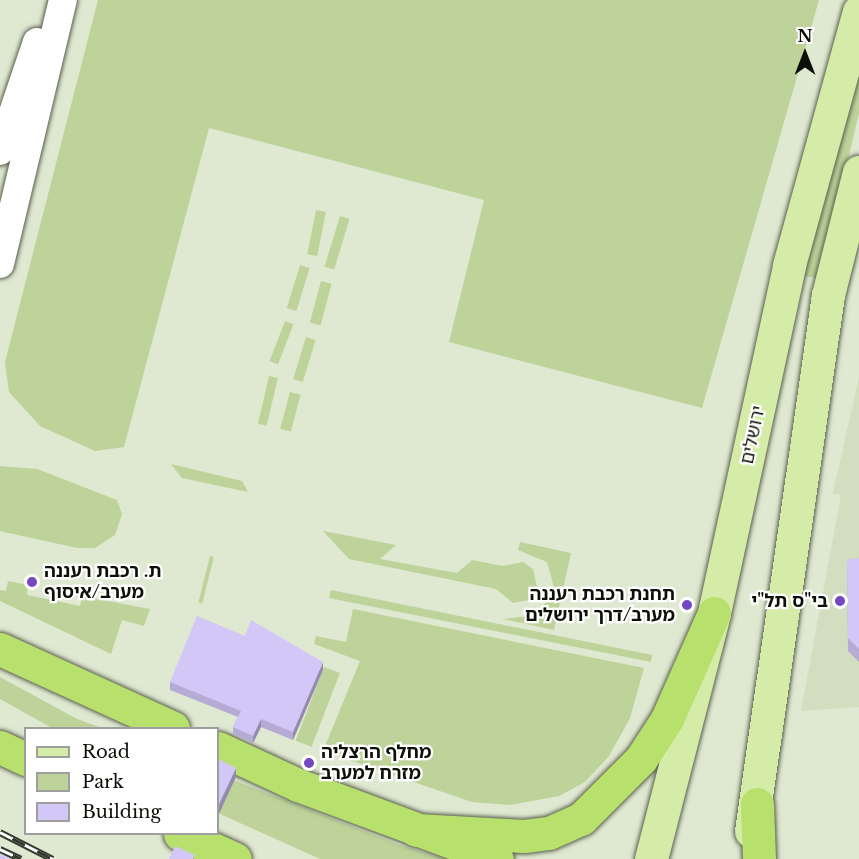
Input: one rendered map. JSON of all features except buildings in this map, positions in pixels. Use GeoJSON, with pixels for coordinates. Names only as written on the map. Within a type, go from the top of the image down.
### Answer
{"type":"FeatureCollection","features":[{"type":"Feature","properties":{"kind":"highway"},"geometry":{"type":"LineString","coordinates":[[416,830],[524,836],[549,833],[581,819],[641,759],[667,719],[714,613]]}},
{"type":"Feature","properties":{"kind":"highway"},"geometry":{"type":"LineString","coordinates":[[0,649],[169,727]]}},
{"type":"Feature","properties":{"kind":"highway"},"geometry":{"type":"LineString","coordinates":[[0,747],[24,758]]}},
{"type":"Feature","properties":{"kind":"highway"},"geometry":{"type":"LineString","coordinates":[[219,748],[416,830],[497,859]]}},
{"type":"Feature","properties":{"kind":"highway"},"geometry":{"type":"LineString","coordinates":[[757,804],[759,859]]}},
{"type":"Feature","properties":{"kind":"highway"},"geometry":{"type":"LineString","coordinates":[[182,835],[235,859]]}},
{"type":"Feature","properties":{"kind":"main road","name":"ירושלים"},"geometry":{"type":"LineString","coordinates":[[651,859],[714,613],[789,265],[859,12]]}},
{"type":"Feature","properties":{"kind":"main road"},"geometry":{"type":"LineString","coordinates":[[746,859],[757,804],[828,295],[859,172]]}},
{"type":"Feature","properties":{"kind":"street"},"geometry":{"type":"LineString","coordinates":[[0,152],[51,0]]}},
{"type":"Feature","properties":{"kind":"street"},"geometry":{"type":"LineString","coordinates":[[0,264],[63,0]]}},
{"type":"Feature","properties":{"kind":"shaded area","name":"בי\"ס תל\"י"},"geometry":{"type":"Polygon","coordinates":[[[859,377],[859,707],[801,711],[841,495],[833,493],[859,377]]]}},
{"type":"Feature","properties":{"kind":"green space"},"geometry":{"type":"Polygon","coordinates":[[[98,0],[819,0],[702,408],[449,342],[484,200],[209,128],[124,447],[95,451],[40,426],[9,392],[5,362],[98,0]]]}},
{"type":"Feature","properties":{"kind":"green space"},"geometry":{"type":"Polygon","coordinates":[[[859,53],[859,113],[820,278],[801,276],[859,53]]]}},
{"type":"Feature","properties":{"kind":"green space"},"geometry":{"type":"Polygon","coordinates":[[[316,210],[326,212],[317,256],[307,254],[316,210]]]}},
{"type":"Feature","properties":{"kind":"green space"},"geometry":{"type":"Polygon","coordinates":[[[340,216],[350,219],[334,270],[325,267],[340,216]]]}},
{"type":"Feature","properties":{"kind":"green space"},"geometry":{"type":"Polygon","coordinates":[[[300,265],[310,268],[296,311],[287,308],[300,265]]]}},
{"type":"Feature","properties":{"kind":"green space"},"geometry":{"type":"Polygon","coordinates":[[[321,281],[332,284],[320,325],[310,323],[321,281]]]}},
{"type":"Feature","properties":{"kind":"green space"},"geometry":{"type":"Polygon","coordinates":[[[285,321],[293,324],[278,364],[270,361],[285,321]]]}},
{"type":"Feature","properties":{"kind":"green space"},"geometry":{"type":"Polygon","coordinates":[[[306,337],[316,340],[303,382],[293,379],[306,337]]]}},
{"type":"Feature","properties":{"kind":"green space"},"geometry":{"type":"Polygon","coordinates":[[[269,376],[278,378],[267,426],[258,424],[269,376]]]}},
{"type":"Feature","properties":{"kind":"green space"},"geometry":{"type":"Polygon","coordinates":[[[290,392],[301,395],[291,432],[280,429],[290,392]]]}},
{"type":"Feature","properties":{"kind":"green space"},"geometry":{"type":"Polygon","coordinates":[[[171,464],[242,481],[248,492],[182,478],[171,464]]]}},
{"type":"Feature","properties":{"kind":"green space"},"geometry":{"type":"Polygon","coordinates":[[[0,466],[37,469],[117,500],[122,514],[115,535],[95,548],[77,548],[0,531],[0,466]]]}},
{"type":"Feature","properties":{"kind":"green space"},"geometry":{"type":"Polygon","coordinates":[[[323,531],[396,545],[380,559],[457,573],[472,560],[503,566],[523,562],[533,569],[537,587],[529,600],[513,603],[496,589],[349,559],[323,531]]]}},
{"type":"Feature","properties":{"kind":"green space"},"geometry":{"type":"Polygon","coordinates":[[[520,542],[571,553],[554,630],[503,619],[536,615],[555,591],[547,562],[518,550],[520,542]]]}},
{"type":"Feature","properties":{"kind":"green space"},"geometry":{"type":"Polygon","coordinates":[[[210,556],[214,557],[202,604],[198,603],[210,556]]]}},
{"type":"Feature","properties":{"kind":"green space"},"geometry":{"type":"Polygon","coordinates":[[[8,581],[28,585],[27,595],[80,606],[82,596],[150,609],[144,626],[122,620],[111,654],[0,601],[0,590],[6,591],[8,581]]]}},
{"type":"Feature","properties":{"kind":"green space"},"geometry":{"type":"Polygon","coordinates":[[[331,590],[652,655],[651,662],[329,598],[331,590]]]}},
{"type":"Feature","properties":{"kind":"green space"},"geometry":{"type":"Polygon","coordinates":[[[353,609],[644,668],[630,718],[609,756],[585,782],[559,796],[510,805],[472,802],[323,751],[360,661],[314,644],[316,636],[346,642],[353,609]]]}},
{"type":"Feature","properties":{"kind":"green space"},"geometry":{"type":"Polygon","coordinates":[[[324,667],[340,673],[312,747],[296,741],[324,667]]]}},
{"type":"Feature","properties":{"kind":"green space"},"geometry":{"type":"Polygon","coordinates":[[[0,677],[77,719],[99,727],[50,727],[0,699],[0,677]]]}},
{"type":"Feature","properties":{"kind":"green space"},"geometry":{"type":"Polygon","coordinates":[[[219,774],[397,844],[445,859],[320,859],[219,813],[219,774]]]}},
{"type":"Feature","properties":{"kind":"railway"},"geometry":{"type":"LineString","coordinates":[[0,832],[53,859]]}},
{"type":"Feature","properties":{"kind":"railway"},"geometry":{"type":"LineString","coordinates":[[0,849],[21,859]]}},
{"type":"Feature","properties":{"kind":"place","name":"ת. רכבת רעננה מערב/איסוף"},"geometry":{"type":"Point","coordinates":[32,582]}},
{"type":"Feature","properties":{"kind":"place","name":"בי\"ס תל\"י"},"geometry":{"type":"Point","coordinates":[840,601]}},
{"type":"Feature","properties":{"kind":"place","name":"תחנת רכבת רעננה מערב/דרך ירושלים"},"geometry":{"type":"Point","coordinates":[687,605]}},
{"type":"Feature","properties":{"kind":"place","name":"מחלף הרצליה מזרח למערב"},"geometry":{"type":"Point","coordinates":[309,763]}}]}
